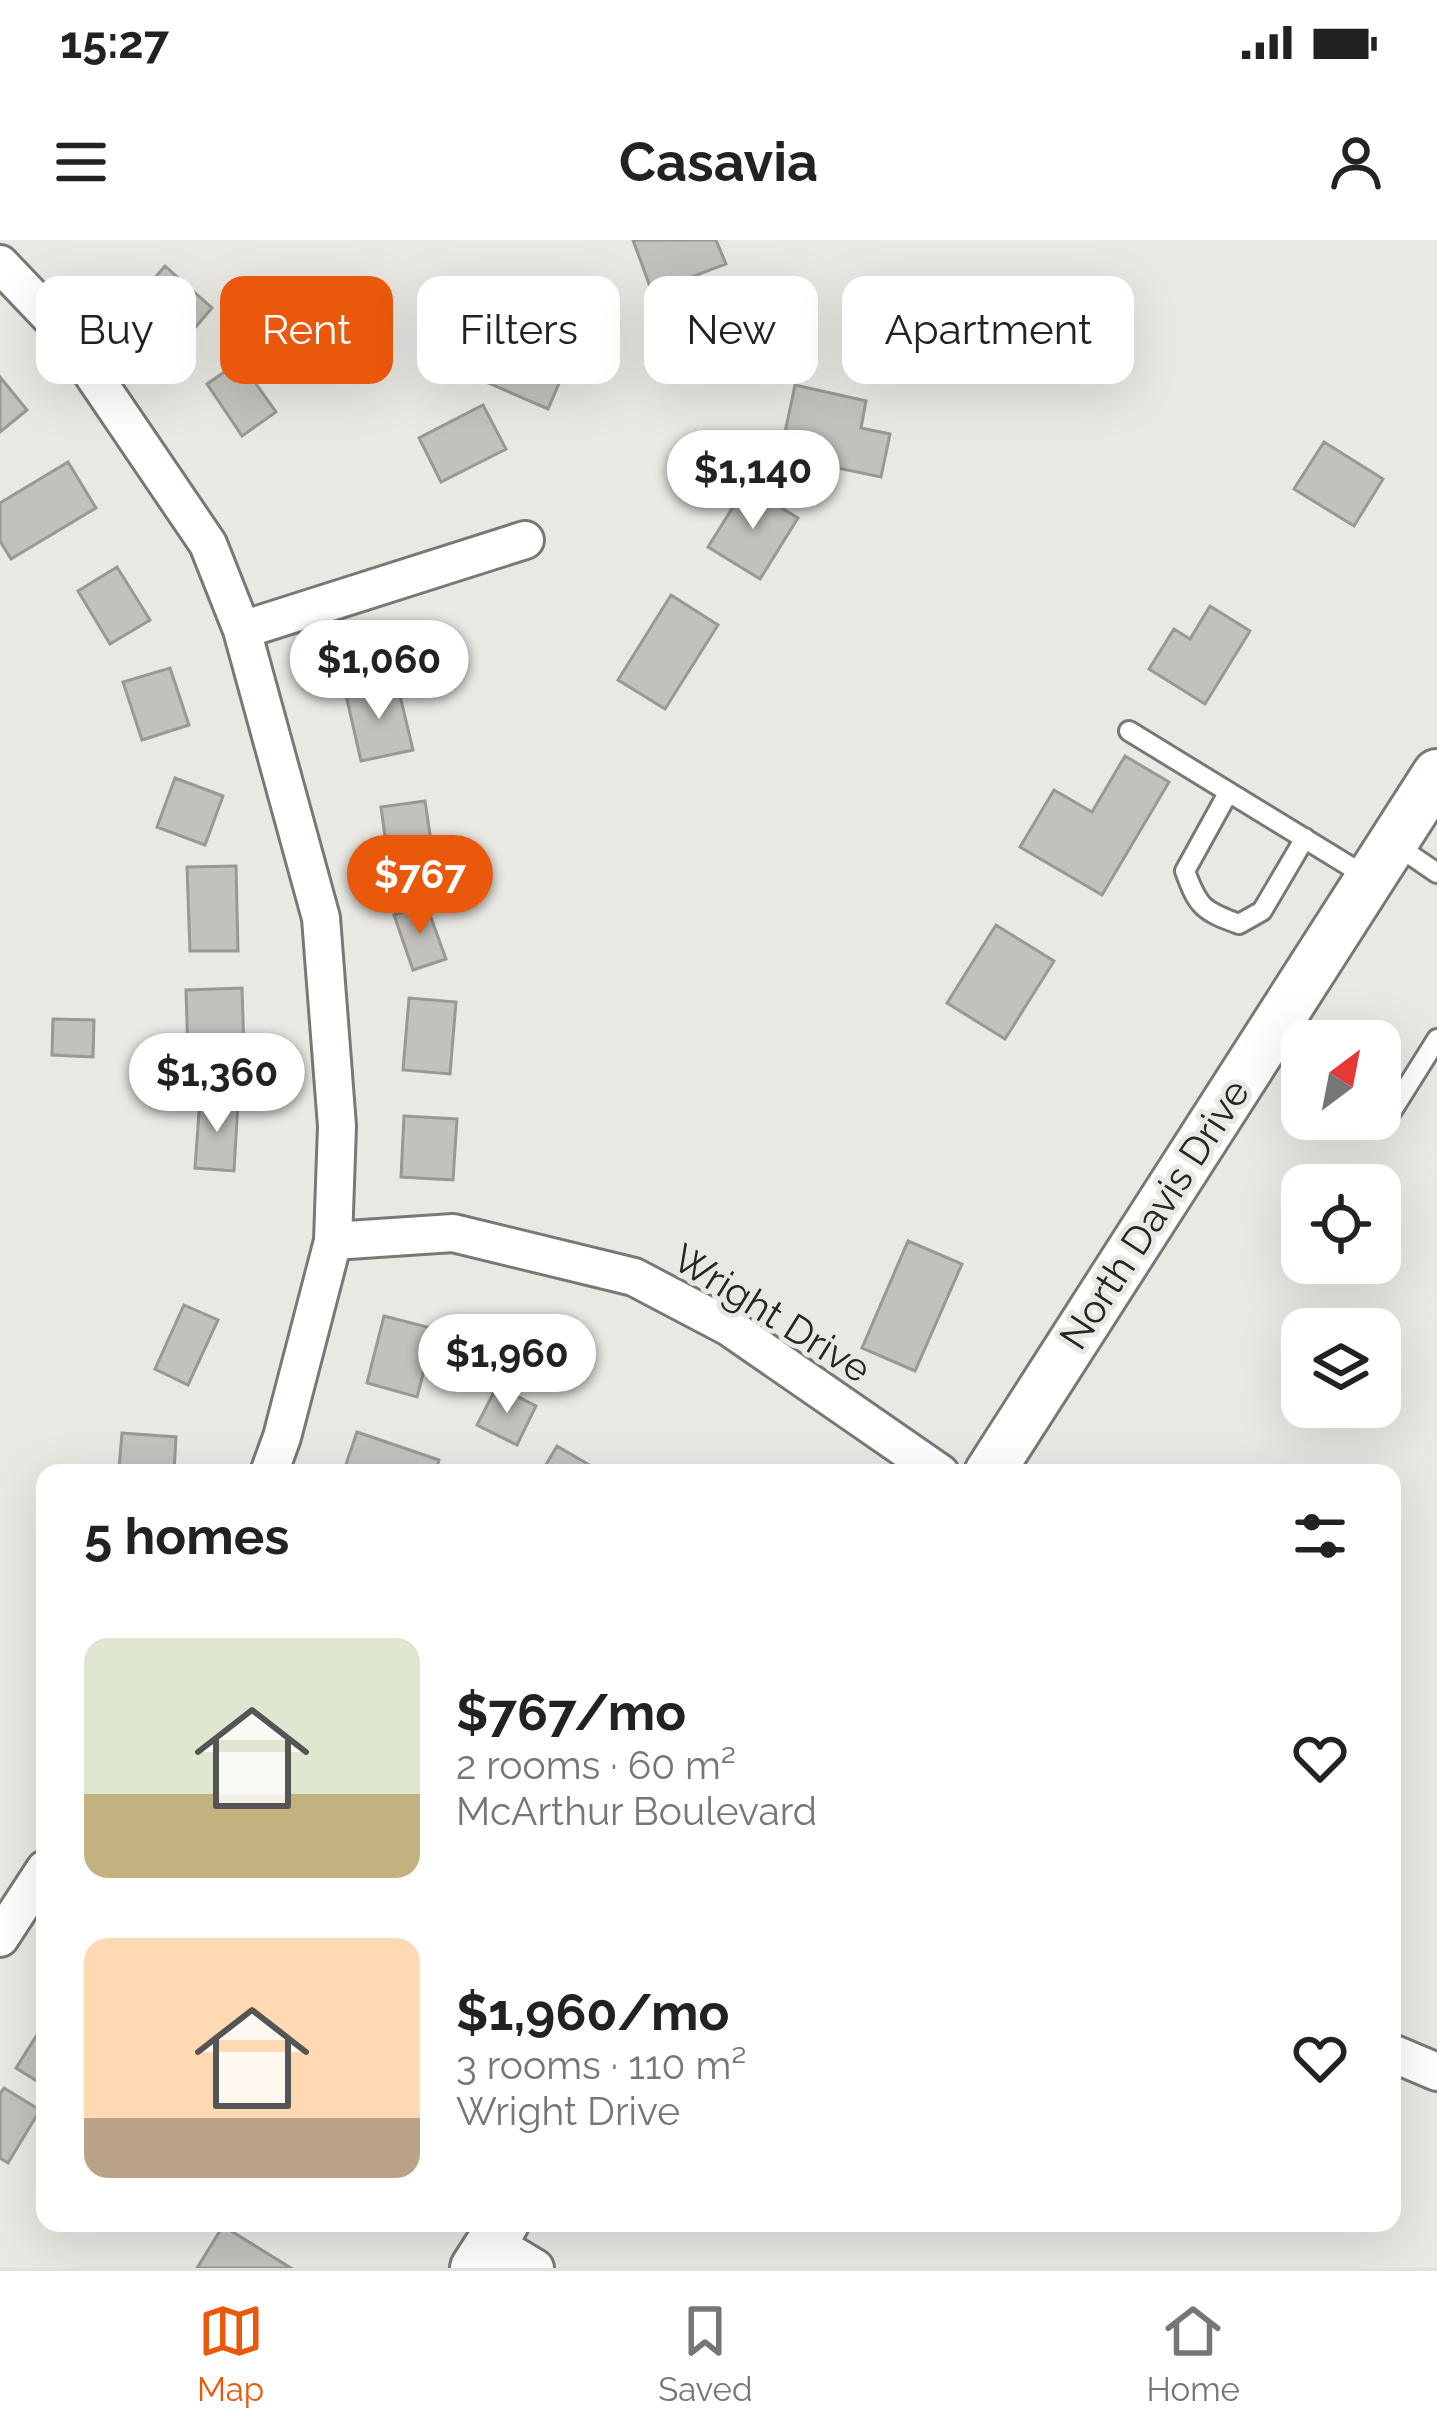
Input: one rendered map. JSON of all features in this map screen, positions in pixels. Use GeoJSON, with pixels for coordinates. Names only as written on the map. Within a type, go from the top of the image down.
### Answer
{"type":"FeatureCollection","features":[{"type":"Feature","properties":{"kind":"main road","name":"North Davis Drive"},"geometry":{"type":"LineString","coordinates":[[995,1464],[1437,774]]}},
{"type":"Feature","properties":{"kind":"street"},"geometry":{"type":"LineString","coordinates":[[0,264],[62,328],[208,544],[242,630],[321,918],[338,1126],[333,1241],[272,1464]]}},
{"type":"Feature","properties":{"kind":"street"},"geometry":{"type":"LineString","coordinates":[[242,630],[525,540]]}},
{"type":"Feature","properties":{"kind":"street","name":"Wright Drive"},"geometry":{"type":"LineString","coordinates":[[333,1241],[453,1234],[634,1276],[729,1327],[927,1464]]}},
{"type":"Feature","properties":{"kind":"street"},"geometry":{"type":"LineString","coordinates":[[0,1938],[36,1883]]}},
{"type":"Feature","properties":{"kind":"street"},"geometry":{"type":"LineString","coordinates":[[1401,2057],[1437,2072]]}},
{"type":"Feature","properties":{"kind":"street"},"geometry":{"type":"LineString","coordinates":[[491,2244],[535,2268]]}},
{"type":"Feature","properties":{"kind":"lane"},"geometry":{"type":"LineString","coordinates":[[1129,731],[1305,838],[1437,873]]}},
{"type":"Feature","properties":{"kind":"lane"},"geometry":{"type":"LineString","coordinates":[[1228,793],[1184,871],[1196,901],[1211,914],[1239,923],[1262,911],[1305,838]]}},
{"type":"Feature","properties":{"kind":"lane"},"geometry":{"type":"LineString","coordinates":[[1401,1097],[1437,1040]]}},
{"type":"Feature","properties":{"kind":"building"},"geometry":{"type":"Polygon","coordinates":[[[633,240],[716,240],[726,264],[694,276],[646,276],[633,240]]]}},
{"type":"Feature","properties":{"kind":"building"},"geometry":{"type":"Polygon","coordinates":[[[165,266],[176,276],[156,276],[165,266]]]}},
{"type":"Feature","properties":{"kind":"building"},"geometry":{"type":"Polygon","coordinates":[[[196,294],[212,308],[196,327],[196,294]]]}},
{"type":"Feature","properties":{"kind":"building"},"geometry":{"type":"Polygon","coordinates":[[[220,375],[220,384],[256,384],[276,412],[242,436],[207,384],[220,375]]]}},
{"type":"Feature","properties":{"kind":"building"},"geometry":{"type":"Polygon","coordinates":[[[0,377],[27,410],[0,432],[0,377]]]}},
{"type":"Feature","properties":{"kind":"building"},"geometry":{"type":"Polygon","coordinates":[[[491,384],[559,384],[548,409],[491,384]]]}},
{"type":"Feature","properties":{"kind":"building"},"geometry":{"type":"Polygon","coordinates":[[[795,385],[866,401],[861,428],[890,434],[881,477],[780,456],[795,385]]]}},
{"type":"Feature","properties":{"kind":"building"},"geometry":{"type":"Polygon","coordinates":[[[483,405],[506,449],[441,482],[419,438],[483,405]]]}},
{"type":"Feature","properties":{"kind":"building"},"geometry":{"type":"Polygon","coordinates":[[[1324,442],[1383,479],[1354,526],[1294,489],[1324,442]]]}},
{"type":"Feature","properties":{"kind":"building"},"geometry":{"type":"Polygon","coordinates":[[[68,462],[96,508],[11,559],[0,541],[0,503],[68,462]]]}},
{"type":"Feature","properties":{"kind":"building"},"geometry":{"type":"Polygon","coordinates":[[[746,486],[798,518],[760,579],[708,547],[746,486]]]}},
{"type":"Feature","properties":{"kind":"building"},"geometry":{"type":"Polygon","coordinates":[[[117,567],[150,620],[110,644],[78,591],[117,567]]]}},
{"type":"Feature","properties":{"kind":"building"},"geometry":{"type":"Polygon","coordinates":[[[671,595],[718,625],[665,709],[618,680],[671,595]]]}},
{"type":"Feature","properties":{"kind":"building"},"geometry":{"type":"Polygon","coordinates":[[[1210,606],[1250,631],[1205,704],[1149,669],[1174,629],[1190,639],[1210,606]]]}},
{"type":"Feature","properties":{"kind":"building"},"geometry":{"type":"Polygon","coordinates":[[[170,668],[189,725],[142,740],[123,682],[170,668]]]}},
{"type":"Feature","properties":{"kind":"building"},"geometry":{"type":"Polygon","coordinates":[[[397,683],[413,750],[361,761],[346,695],[397,683]]]}},
{"type":"Feature","properties":{"kind":"building"},"geometry":{"type":"Polygon","coordinates":[[[1125,756],[1169,782],[1102,895],[1020,847],[1054,790],[1092,812],[1125,756]]]}},
{"type":"Feature","properties":{"kind":"building"},"geometry":{"type":"Polygon","coordinates":[[[175,778],[223,796],[205,845],[157,827],[175,778]]]}},
{"type":"Feature","properties":{"kind":"building"},"geometry":{"type":"Polygon","coordinates":[[[425,801],[434,861],[389,867],[381,807],[425,801]]]}},
{"type":"Feature","properties":{"kind":"building"},"geometry":{"type":"Polygon","coordinates":[[[236,866],[238,951],[190,951],[187,867],[236,866]]]}},
{"type":"Feature","properties":{"kind":"building"},"geometry":{"type":"Polygon","coordinates":[[[426,904],[446,959],[413,970],[394,915],[426,904]]]}},
{"type":"Feature","properties":{"kind":"building"},"geometry":{"type":"Polygon","coordinates":[[[996,925],[1054,961],[1005,1039],[947,1003],[996,925]]]}},
{"type":"Feature","properties":{"kind":"building"},"geometry":{"type":"Polygon","coordinates":[[[242,988],[244,1054],[188,1055],[186,990],[242,988]]]}},
{"type":"Feature","properties":{"kind":"building"},"geometry":{"type":"Polygon","coordinates":[[[409,998],[456,1002],[450,1074],[403,1070],[409,998]]]}},
{"type":"Feature","properties":{"kind":"building"},"geometry":{"type":"Polygon","coordinates":[[[53,1019],[94,1020],[93,1057],[52,1055],[53,1019]]]}},
{"type":"Feature","properties":{"kind":"building"},"geometry":{"type":"Polygon","coordinates":[[[200,1099],[238,1102],[234,1171],[195,1168],[200,1099]]]}},
{"type":"Feature","properties":{"kind":"building"},"geometry":{"type":"Polygon","coordinates":[[[404,1116],[457,1119],[453,1180],[401,1177],[404,1116]]]}},
{"type":"Feature","properties":{"kind":"building"},"geometry":{"type":"Polygon","coordinates":[[[908,1241],[962,1264],[915,1371],[862,1348],[908,1241]]]}},
{"type":"Feature","properties":{"kind":"building"},"geometry":{"type":"Polygon","coordinates":[[[184,1305],[218,1320],[188,1385],[155,1369],[184,1305]]]}},
{"type":"Feature","properties":{"kind":"building"},"geometry":{"type":"Polygon","coordinates":[[[384,1316],[435,1329],[417,1397],[367,1383],[384,1316]]]}},
{"type":"Feature","properties":{"kind":"building"},"geometry":{"type":"Polygon","coordinates":[[[497,1386],[536,1406],[517,1445],[477,1425],[497,1386]]]}},
{"type":"Feature","properties":{"kind":"building"},"geometry":{"type":"Polygon","coordinates":[[[357,1432],[439,1460],[438,1464],[346,1464],[357,1432]]]}},
{"type":"Feature","properties":{"kind":"building"},"geometry":{"type":"Polygon","coordinates":[[[122,1433],[176,1437],[174,1464],[119,1464],[122,1433]]]}},
{"type":"Feature","properties":{"kind":"building"},"geometry":{"type":"Polygon","coordinates":[[[557,1446],[588,1464],[546,1464],[557,1446]]]}},
{"type":"Feature","properties":{"kind":"building"},"geometry":{"type":"Polygon","coordinates":[[[36,2036],[36,2080],[16,2068],[36,2036]]]}},
{"type":"Feature","properties":{"kind":"building"},"geometry":{"type":"Polygon","coordinates":[[[4,2088],[36,2108],[36,2117],[8,2163],[0,2158],[0,2094],[4,2088]]]}},
{"type":"Feature","properties":{"kind":"building"},"geometry":{"type":"Polygon","coordinates":[[[219,2232],[233,2232],[291,2268],[197,2268],[219,2232]]]}}]}
